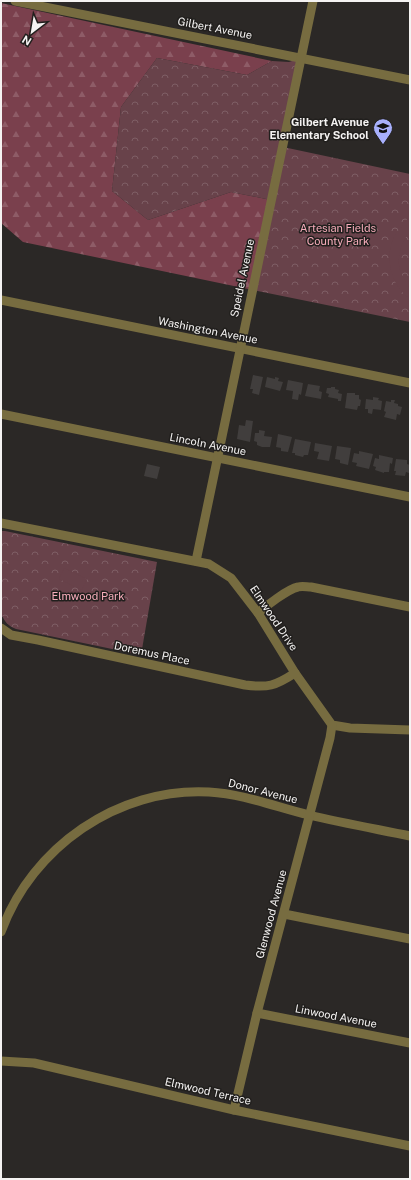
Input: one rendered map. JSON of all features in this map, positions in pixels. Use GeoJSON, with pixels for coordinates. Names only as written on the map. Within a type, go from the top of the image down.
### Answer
{"type":"FeatureCollection","features":[{"type":"Feature","properties":{"kind":"street","name":"Gilbert Avenue"},"geometry":{"type":"LineString","coordinates":[[15,1],[410,80]]}},
{"type":"Feature","properties":{"kind":"street","name":"Speidel Avenue"},"geometry":{"type":"LineString","coordinates":[[196,561],[313,1]]}},
{"type":"Feature","properties":{"kind":"street","name":"Washington Avenue"},"geometry":{"type":"LineString","coordinates":[[1,300],[410,383]]}},
{"type":"Feature","properties":{"kind":"street","name":"Lincoln Avenue"},"geometry":{"type":"LineString","coordinates":[[1,414],[410,497]]}},
{"type":"Feature","properties":{"kind":"street","name":"Elmwood Drive"},"geometry":{"type":"LineString","coordinates":[[1,523],[209,564],[232,578],[258,613],[295,673],[332,725]]}},
{"type":"Feature","properties":{"kind":"street"},"geometry":{"type":"LineString","coordinates":[[258,613],[266,605],[298,587],[311,587],[410,607]]}},
{"type":"Feature","properties":{"kind":"street","name":"Doremus Place"},"geometry":{"type":"LineString","coordinates":[[1,630],[10,635],[246,685],[262,687],[274,685],[295,673]]}},
{"type":"Feature","properties":{"kind":"street"},"geometry":{"type":"LineString","coordinates":[[332,725],[350,728],[410,730]]}},
{"type":"Feature","properties":{"kind":"street","name":"Glenwood Avenue"},"geometry":{"type":"LineString","coordinates":[[234,1110],[257,1013],[330,738],[332,725]]}},
{"type":"Feature","properties":{"kind":"street","name":"Donor Avenue"},"geometry":{"type":"LineString","coordinates":[[1,932],[16,899],[41,863],[54,850],[89,823],[108,812],[146,798],[190,792],[231,794],[309,815],[410,836]]}},
{"type":"Feature","properties":{"kind":"street"},"geometry":{"type":"LineString","coordinates":[[284,914],[410,939]]}},
{"type":"Feature","properties":{"kind":"street","name":"Linwood Avenue"},"geometry":{"type":"LineString","coordinates":[[257,1013],[410,1042]]}},
{"type":"Feature","properties":{"kind":"street","name":"Elmwood Terrace"},"geometry":{"type":"LineString","coordinates":[[1,1061],[34,1063],[234,1110],[410,1146]]}},
{"type":"Feature","properties":{"kind":"green space"},"geometry":{"type":"Polygon","coordinates":[[[1,3],[272,61],[247,75],[157,58],[121,107],[112,191],[148,220],[231,192],[271,200],[253,290],[23,242],[1,223],[1,3]]]}},
{"type":"Feature","properties":{"kind":"green space","name":"Artesian Fields County Park"},"geometry":{"type":"Polygon","coordinates":[[[157,58],[247,75],[272,61],[289,62],[301,58],[283,147],[410,174],[410,322],[253,290],[271,200],[231,192],[148,220],[112,191],[121,107],[157,58]]]}},
{"type":"Feature","properties":{"kind":"green space"},"geometry":{"type":"Polygon","coordinates":[[[410,203],[410,232],[401,246],[399,263],[401,273],[410,290],[410,299],[398,287],[394,279],[391,271],[390,254],[394,237],[407,219],[410,203]]]}},
{"type":"Feature","properties":{"kind":"green space","name":"Elmwood Park"},"geometry":{"type":"Polygon","coordinates":[[[1,531],[157,562],[141,655],[16,629],[9,625],[1,614],[1,531]]]}},
{"type":"Feature","properties":{"kind":"green space"},"geometry":{"type":"Polygon","coordinates":[[[64,568],[87,579],[82,590],[59,579],[64,568]]]}},
{"type":"Feature","properties":{"kind":"building"},"geometry":{"type":"Polygon","coordinates":[[[253,375],[263,377],[259,395],[252,393],[253,389],[250,389],[253,375]]]}},
{"type":"Feature","properties":{"kind":"building"},"geometry":{"type":"Polygon","coordinates":[[[267,377],[275,379],[275,377],[279,378],[278,381],[283,382],[280,391],[265,387],[267,377]]]}},
{"type":"Feature","properties":{"kind":"building"},"geometry":{"type":"Polygon","coordinates":[[[288,380],[303,383],[301,395],[299,394],[298,400],[292,399],[293,391],[286,390],[288,380]]]}},
{"type":"Feature","properties":{"kind":"building"},"geometry":{"type":"Polygon","coordinates":[[[308,384],[320,386],[319,391],[322,392],[321,399],[305,396],[308,384]]]}},
{"type":"Feature","properties":{"kind":"building"},"geometry":{"type":"Polygon","coordinates":[[[335,387],[335,389],[339,390],[338,393],[342,394],[341,401],[328,397],[329,394],[326,393],[327,388],[335,387]]]}},
{"type":"Feature","properties":{"kind":"building"},"geometry":{"type":"Polygon","coordinates":[[[347,393],[355,393],[355,395],[359,395],[359,399],[361,400],[360,406],[358,406],[357,410],[345,408],[347,393]]]}},
{"type":"Feature","properties":{"kind":"building"},"geometry":{"type":"Polygon","coordinates":[[[373,397],[379,398],[378,400],[382,401],[381,410],[373,409],[372,414],[368,413],[368,409],[365,409],[366,399],[373,400],[373,397]]]}},
{"type":"Feature","properties":{"kind":"building"},"geometry":{"type":"Polygon","coordinates":[[[391,400],[395,400],[394,403],[402,407],[400,415],[397,414],[396,420],[384,417],[386,412],[384,411],[386,401],[391,402],[391,400]]]}},
{"type":"Feature","properties":{"kind":"building"},"geometry":{"type":"Polygon","coordinates":[[[246,420],[253,421],[250,442],[237,439],[239,425],[245,426],[246,420]]]}},
{"type":"Feature","properties":{"kind":"building"},"geometry":{"type":"Polygon","coordinates":[[[259,430],[265,431],[264,436],[272,437],[270,447],[262,447],[257,445],[257,442],[254,441],[255,433],[259,433],[259,430]]]}},
{"type":"Feature","properties":{"kind":"building"},"geometry":{"type":"Polygon","coordinates":[[[278,434],[292,437],[288,452],[281,451],[281,448],[276,447],[278,434]]]}},
{"type":"Feature","properties":{"kind":"building"},"geometry":{"type":"Polygon","coordinates":[[[295,439],[311,442],[308,455],[304,455],[303,457],[292,453],[295,439]]]}},
{"type":"Feature","properties":{"kind":"building"},"geometry":{"type":"Polygon","coordinates":[[[315,443],[332,446],[329,461],[317,459],[319,452],[314,451],[315,443]]]}},
{"type":"Feature","properties":{"kind":"building"},"geometry":{"type":"Polygon","coordinates":[[[337,446],[351,448],[348,465],[340,463],[340,460],[335,459],[337,446]]]}},
{"type":"Feature","properties":{"kind":"building"},"geometry":{"type":"Polygon","coordinates":[[[359,451],[373,454],[369,469],[356,466],[357,463],[352,462],[354,453],[359,454],[359,451]]]}},
{"type":"Feature","properties":{"kind":"building"},"geometry":{"type":"Polygon","coordinates":[[[379,455],[393,458],[392,464],[390,463],[389,472],[384,473],[375,470],[376,467],[373,466],[375,458],[379,459],[379,455]]]}},
{"type":"Feature","properties":{"kind":"building"},"geometry":{"type":"Polygon","coordinates":[[[396,459],[407,460],[407,464],[410,465],[409,473],[406,472],[405,476],[395,475],[396,471],[394,471],[396,459]]]}},
{"type":"Feature","properties":{"kind":"building"},"geometry":{"type":"Polygon","coordinates":[[[147,464],[160,467],[157,479],[144,476],[147,464]]]}},
{"type":"Feature","properties":{"kind":"place","name":"Gilbert Avenue Elementary School"},"geometry":{"type":"Point","coordinates":[383,145]}}]}
